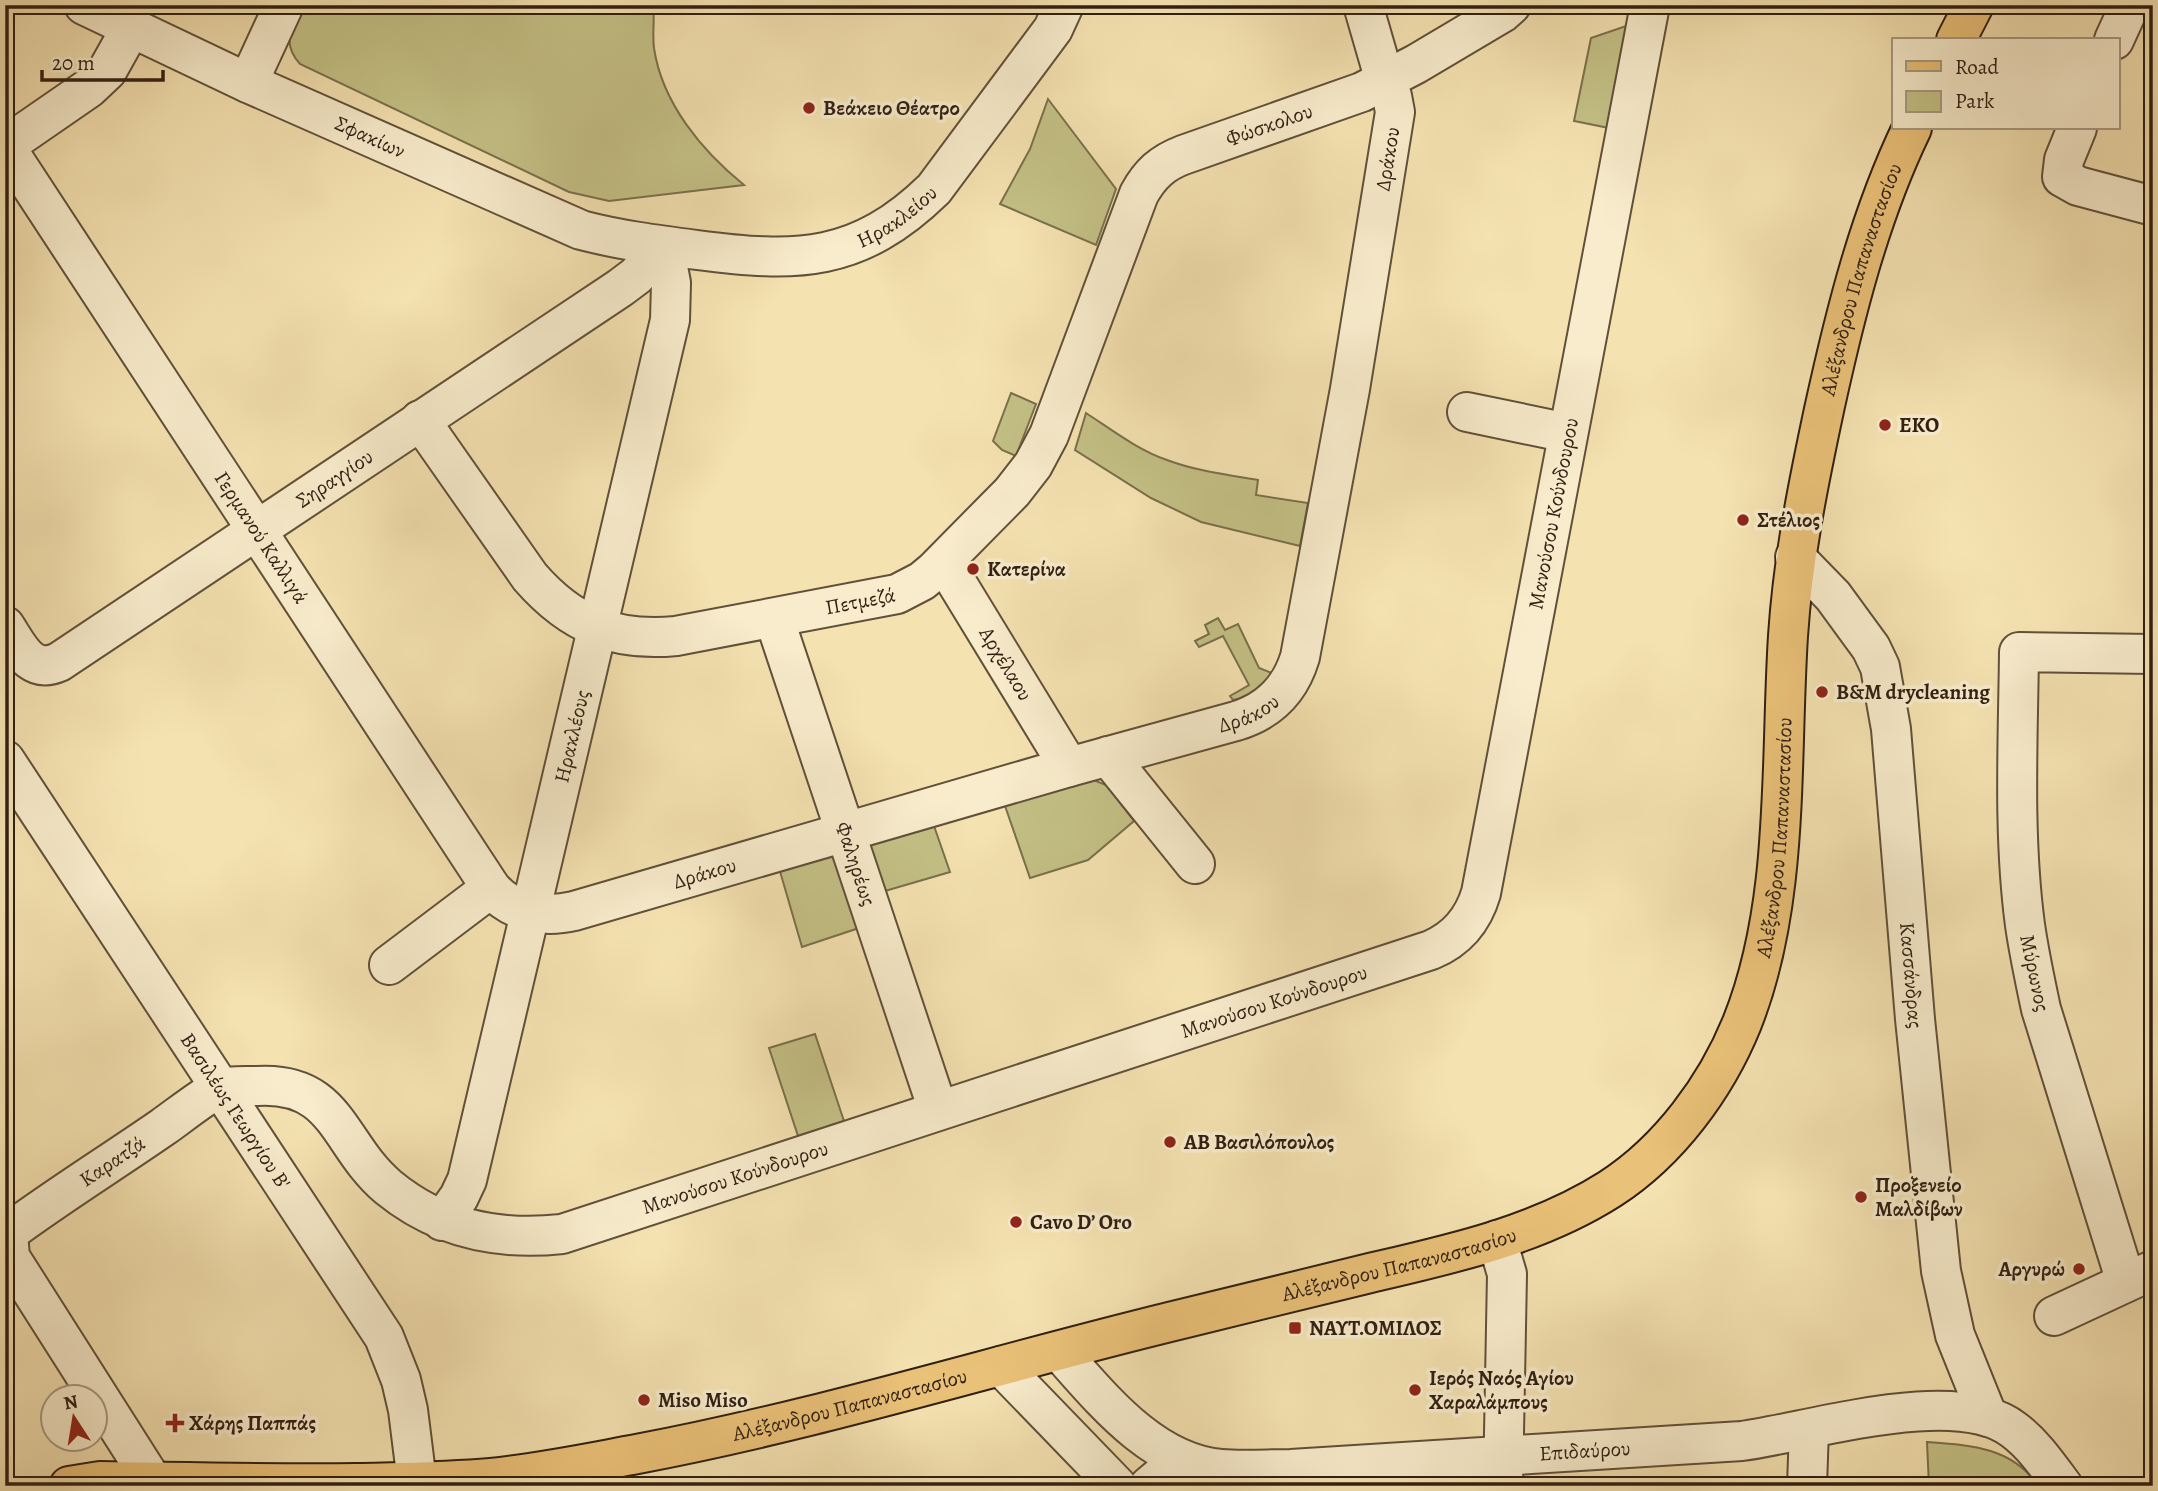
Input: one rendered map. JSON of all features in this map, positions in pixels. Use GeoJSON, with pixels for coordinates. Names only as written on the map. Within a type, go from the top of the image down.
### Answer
{"type":"FeatureCollection","features":[{"type":"Feature","properties":{"kind":"main road"},"geometry":{"type":"LineString","coordinates":[[1957,38],[1974,5]]}},
{"type":"Feature","properties":{"kind":"main road","name":"Αλέξανδρου Παπαναστασίου"},"geometry":{"type":"LineString","coordinates":[[69,1486],[100,1481],[416,1482],[489,1478],[660,1450],[757,1430],[1175,1320],[1439,1257],[1541,1225],[1616,1186],[1645,1163],[1674,1134],[1694,1107],[1742,1023],[1763,949],[1778,858],[1788,637],[1795,557],[1813,461],[1851,294],[1886,190],[1911,130]]}},
{"type":"Feature","properties":{"kind":"street","name":"Σφακίων"},"geometry":{"type":"LineString","coordinates":[[84,5],[247,83],[581,230],[616,239],[664,246]]}},
{"type":"Feature","properties":{"kind":"street"},"geometry":{"type":"LineString","coordinates":[[247,83],[284,5]]}},
{"type":"Feature","properties":{"kind":"street","name":"Ηρακλείου"},"geometry":{"type":"LineString","coordinates":[[664,246],[741,256],[784,257],[838,250],[868,239],[892,225],[934,189],[1058,17],[1083,5]]}},
{"type":"Feature","properties":{"kind":"street","name":"Δράκου"},"geometry":{"type":"LineString","coordinates":[[530,912],[552,915],[574,911],[1069,766],[1247,718],[1277,698],[1296,668],[1350,389],[1395,112],[1363,5]]}},
{"type":"Feature","properties":{"kind":"street","name":"Φώσκολου"},"geometry":{"type":"LineString","coordinates":[[1154,172],[1175,158],[1362,92],[1502,13],[1511,5]]}},
{"type":"Feature","properties":{"kind":"street","name":"Μανούσου Κούνδουρου"},"geometry":{"type":"LineString","coordinates":[[220,1088],[284,1085],[302,1090],[330,1113],[386,1185],[442,1221],[477,1232],[504,1236],[562,1234],[1430,950],[1449,941],[1464,928],[1482,893],[1650,5]]}},
{"type":"Feature","properties":{"kind":"street"},"geometry":{"type":"LineString","coordinates":[[5,146],[98,79],[113,61],[131,28]]}},
{"type":"Feature","properties":{"kind":"street"},"geometry":{"type":"LineString","coordinates":[[2076,130],[2064,160],[2062,177],[2078,186],[2153,206]]}},
{"type":"Feature","properties":{"kind":"street","name":"Γερμανού Καλλιγά"},"geometry":{"type":"LineString","coordinates":[[5,146],[492,888],[508,903],[530,912]]}},
{"type":"Feature","properties":{"kind":"street","name":"Πετμεζά"},"geometry":{"type":"LineString","coordinates":[[420,420],[530,577],[559,605],[597,628],[611,633],[653,638],[897,594],[922,581],[944,562],[1023,479],[1042,451],[1139,194],[1154,172]]}},
{"type":"Feature","properties":{"kind":"street","name":"Σηραγγίου"},"geometry":{"type":"LineString","coordinates":[[5,626],[26,658],[38,665],[53,665],[620,288],[636,276],[664,246]]}},
{"type":"Feature","properties":{"kind":"street","name":"Ηρακλέους"},"geometry":{"type":"LineString","coordinates":[[442,1221],[467,1180],[670,320],[671,283],[664,246]]}},
{"type":"Feature","properties":{"kind":"street"},"geometry":{"type":"LineString","coordinates":[[1467,412],[1568,433]]}},
{"type":"Feature","properties":{"kind":"street","name":"Κασσάνδρας"},"geometry":{"type":"LineString","coordinates":[[1795,557],[1833,596],[1871,648],[1880,667],[1891,729],[1914,1019],[1941,1271],[1955,1335],[1989,1417]]}},
{"type":"Feature","properties":{"kind":"street","name":"Αρχέλαου"},"geometry":{"type":"LineString","coordinates":[[944,562],[1069,766]]}},
{"type":"Feature","properties":{"kind":"street","name":"Φαληρέως"},"geometry":{"type":"LineString","coordinates":[[774,618],[938,1110]]}},
{"type":"Feature","properties":{"kind":"street","name":"Μύρωνος"},"geometry":{"type":"LineString","coordinates":[[2140,1276],[2041,1009],[2029,950],[2021,871],[2018,780],[2020,652],[2153,654]]}},
{"type":"Feature","properties":{"kind":"street"},"geometry":{"type":"LineString","coordinates":[[1108,756],[1195,864]]}},
{"type":"Feature","properties":{"kind":"street","name":"Βασιλέως Γεωργίου Β'"},"geometry":{"type":"LineString","coordinates":[[5,760],[384,1337],[401,1380],[408,1410],[416,1482]]}},
{"type":"Feature","properties":{"kind":"street"},"geometry":{"type":"LineString","coordinates":[[389,965],[492,888]]}},
{"type":"Feature","properties":{"kind":"street","name":"Καρατζά"},"geometry":{"type":"LineString","coordinates":[[6,1232],[220,1088]]}},
{"type":"Feature","properties":{"kind":"street"},"geometry":{"type":"LineString","coordinates":[[6,1232],[10,1256],[153,1482]]}},
{"type":"Feature","properties":{"kind":"street"},"geometry":{"type":"LineString","coordinates":[[1497,1240],[1507,1274],[1503,1471]]}},
{"type":"Feature","properties":{"kind":"street"},"geometry":{"type":"LineString","coordinates":[[2054,1316],[2140,1276]]}},
{"type":"Feature","properties":{"kind":"street","name":"Επιδαύρου"},"geometry":{"type":"LineString","coordinates":[[1059,1351],[1119,1414],[1151,1443],[1180,1460],[1221,1469],[1503,1471],[1742,1441],[1809,1430],[1850,1419],[1896,1413],[1954,1412],[1989,1417]]}},
{"type":"Feature","properties":{"kind":"street"},"geometry":{"type":"LineString","coordinates":[[1001,1366],[1117,1486]]}},
{"type":"Feature","properties":{"kind":"street"},"geometry":{"type":"LineString","coordinates":[[1989,1417],[2012,1428],[2036,1451],[2063,1486]]}},
{"type":"Feature","properties":{"kind":"street"},"geometry":{"type":"LineString","coordinates":[[1807,1486],[1809,1430]]}},
{"type":"Feature","properties":{"kind":"street"},"geometry":{"type":"LineString","coordinates":[[1149,1486],[1180,1460]]}},
{"type":"Feature","properties":{"kind":"green space"},"geometry":{"type":"Polygon","coordinates":[[[300,5],[653,5],[654,48],[658,68],[675,107],[713,157],[744,185],[609,201],[569,192],[300,64],[291,49],[290,36],[300,5]]]}},
{"type":"Feature","properties":{"kind":"green space"},"geometry":{"type":"Polygon","coordinates":[[[1629,25],[1609,128],[1574,121],[1591,38],[1629,25]]]}},
{"type":"Feature","properties":{"kind":"green space"},"geometry":{"type":"Polygon","coordinates":[[[1048,99],[1116,189],[1096,245],[1000,204],[1030,149],[1048,99]]]}},
{"type":"Feature","properties":{"kind":"green space"},"geometry":{"type":"Polygon","coordinates":[[[1011,393],[1036,404],[1016,456],[1002,450],[993,441],[1011,393]]]}},
{"type":"Feature","properties":{"kind":"green space"},"geometry":{"type":"Polygon","coordinates":[[[1086,413],[1156,456],[1201,470],[1258,480],[1256,495],[1308,503],[1300,546],[1201,522],[1151,498],[1075,450],[1086,413]]]}},
{"type":"Feature","properties":{"kind":"green space"},"geometry":{"type":"Polygon","coordinates":[[[1218,618],[1225,630],[1238,624],[1259,668],[1272,673],[1255,690],[1233,700],[1230,696],[1249,685],[1223,636],[1199,647],[1195,641],[1209,634],[1205,625],[1218,618]]]}},
{"type":"Feature","properties":{"kind":"green space"},"geometry":{"type":"Polygon","coordinates":[[[1091,779],[1106,785],[1134,821],[1088,860],[1030,878],[1004,803],[1091,779]]]}},
{"type":"Feature","properties":{"kind":"green space"},"geometry":{"type":"Polygon","coordinates":[[[933,823],[950,872],[885,891],[869,842],[933,823]]]}},
{"type":"Feature","properties":{"kind":"green space"},"geometry":{"type":"Polygon","coordinates":[[[833,852],[859,928],[802,947],[779,868],[833,852]]]}},
{"type":"Feature","properties":{"kind":"green space"},"geometry":{"type":"Polygon","coordinates":[[[815,1034],[844,1121],[798,1136],[769,1048],[815,1034]]]}},
{"type":"Feature","properties":{"kind":"green space"},"geometry":{"type":"Polygon","coordinates":[[[1927,1442],[1989,1450],[2016,1463],[2038,1486],[1929,1486],[1927,1442]]]}},
{"type":"Feature","properties":{"kind":"green space"},"geometry":{"type":"Polygon","coordinates":[[[1465,1479],[1474,1486],[1366,1486],[1465,1479]]]}},
{"type":"Feature","properties":{"kind":"place","name":"Βεάκειο Θέατρο"},"geometry":{"type":"Point","coordinates":[809,108]}},
{"type":"Feature","properties":{"kind":"place","name":"ΕΚΟ"},"geometry":{"type":"Point","coordinates":[1885,425]}},
{"type":"Feature","properties":{"kind":"place","name":"Στέλιος"},"geometry":{"type":"Point","coordinates":[1743,520]}},
{"type":"Feature","properties":{"kind":"place","name":"Κατερίνα"},"geometry":{"type":"Point","coordinates":[973,569]}},
{"type":"Feature","properties":{"kind":"place","name":"B&M drycleaning"},"geometry":{"type":"Point","coordinates":[1822,692]}},
{"type":"Feature","properties":{"kind":"place","name":"ΑΒ Βασιλόπουλος"},"geometry":{"type":"Point","coordinates":[1170,1142]}},
{"type":"Feature","properties":{"kind":"place","name":"Προξενείο Μαλδίβων"},"geometry":{"type":"Point","coordinates":[1861,1197]}},
{"type":"Feature","properties":{"kind":"place","name":"Cavo D’ Oro"},"geometry":{"type":"Point","coordinates":[1016,1222]}},
{"type":"Feature","properties":{"kind":"place","name":"Αργυρώ"},"geometry":{"type":"Point","coordinates":[2079,1269]}},
{"type":"Feature","properties":{"kind":"place","name":"ΝΑΥΤ.ΟΜΙΛΟΣ"},"geometry":{"type":"Point","coordinates":[1295,1328]}},
{"type":"Feature","properties":{"kind":"place","name":"Ιερός Ναός Αγίου Χαραλάμπους"},"geometry":{"type":"Point","coordinates":[1415,1390]}},
{"type":"Feature","properties":{"kind":"place","name":"Miso Miso"},"geometry":{"type":"Point","coordinates":[644,1400]}},
{"type":"Feature","properties":{"kind":"place","name":"Χάρης Παππάς"},"geometry":{"type":"Point","coordinates":[175,1423]}}]}
